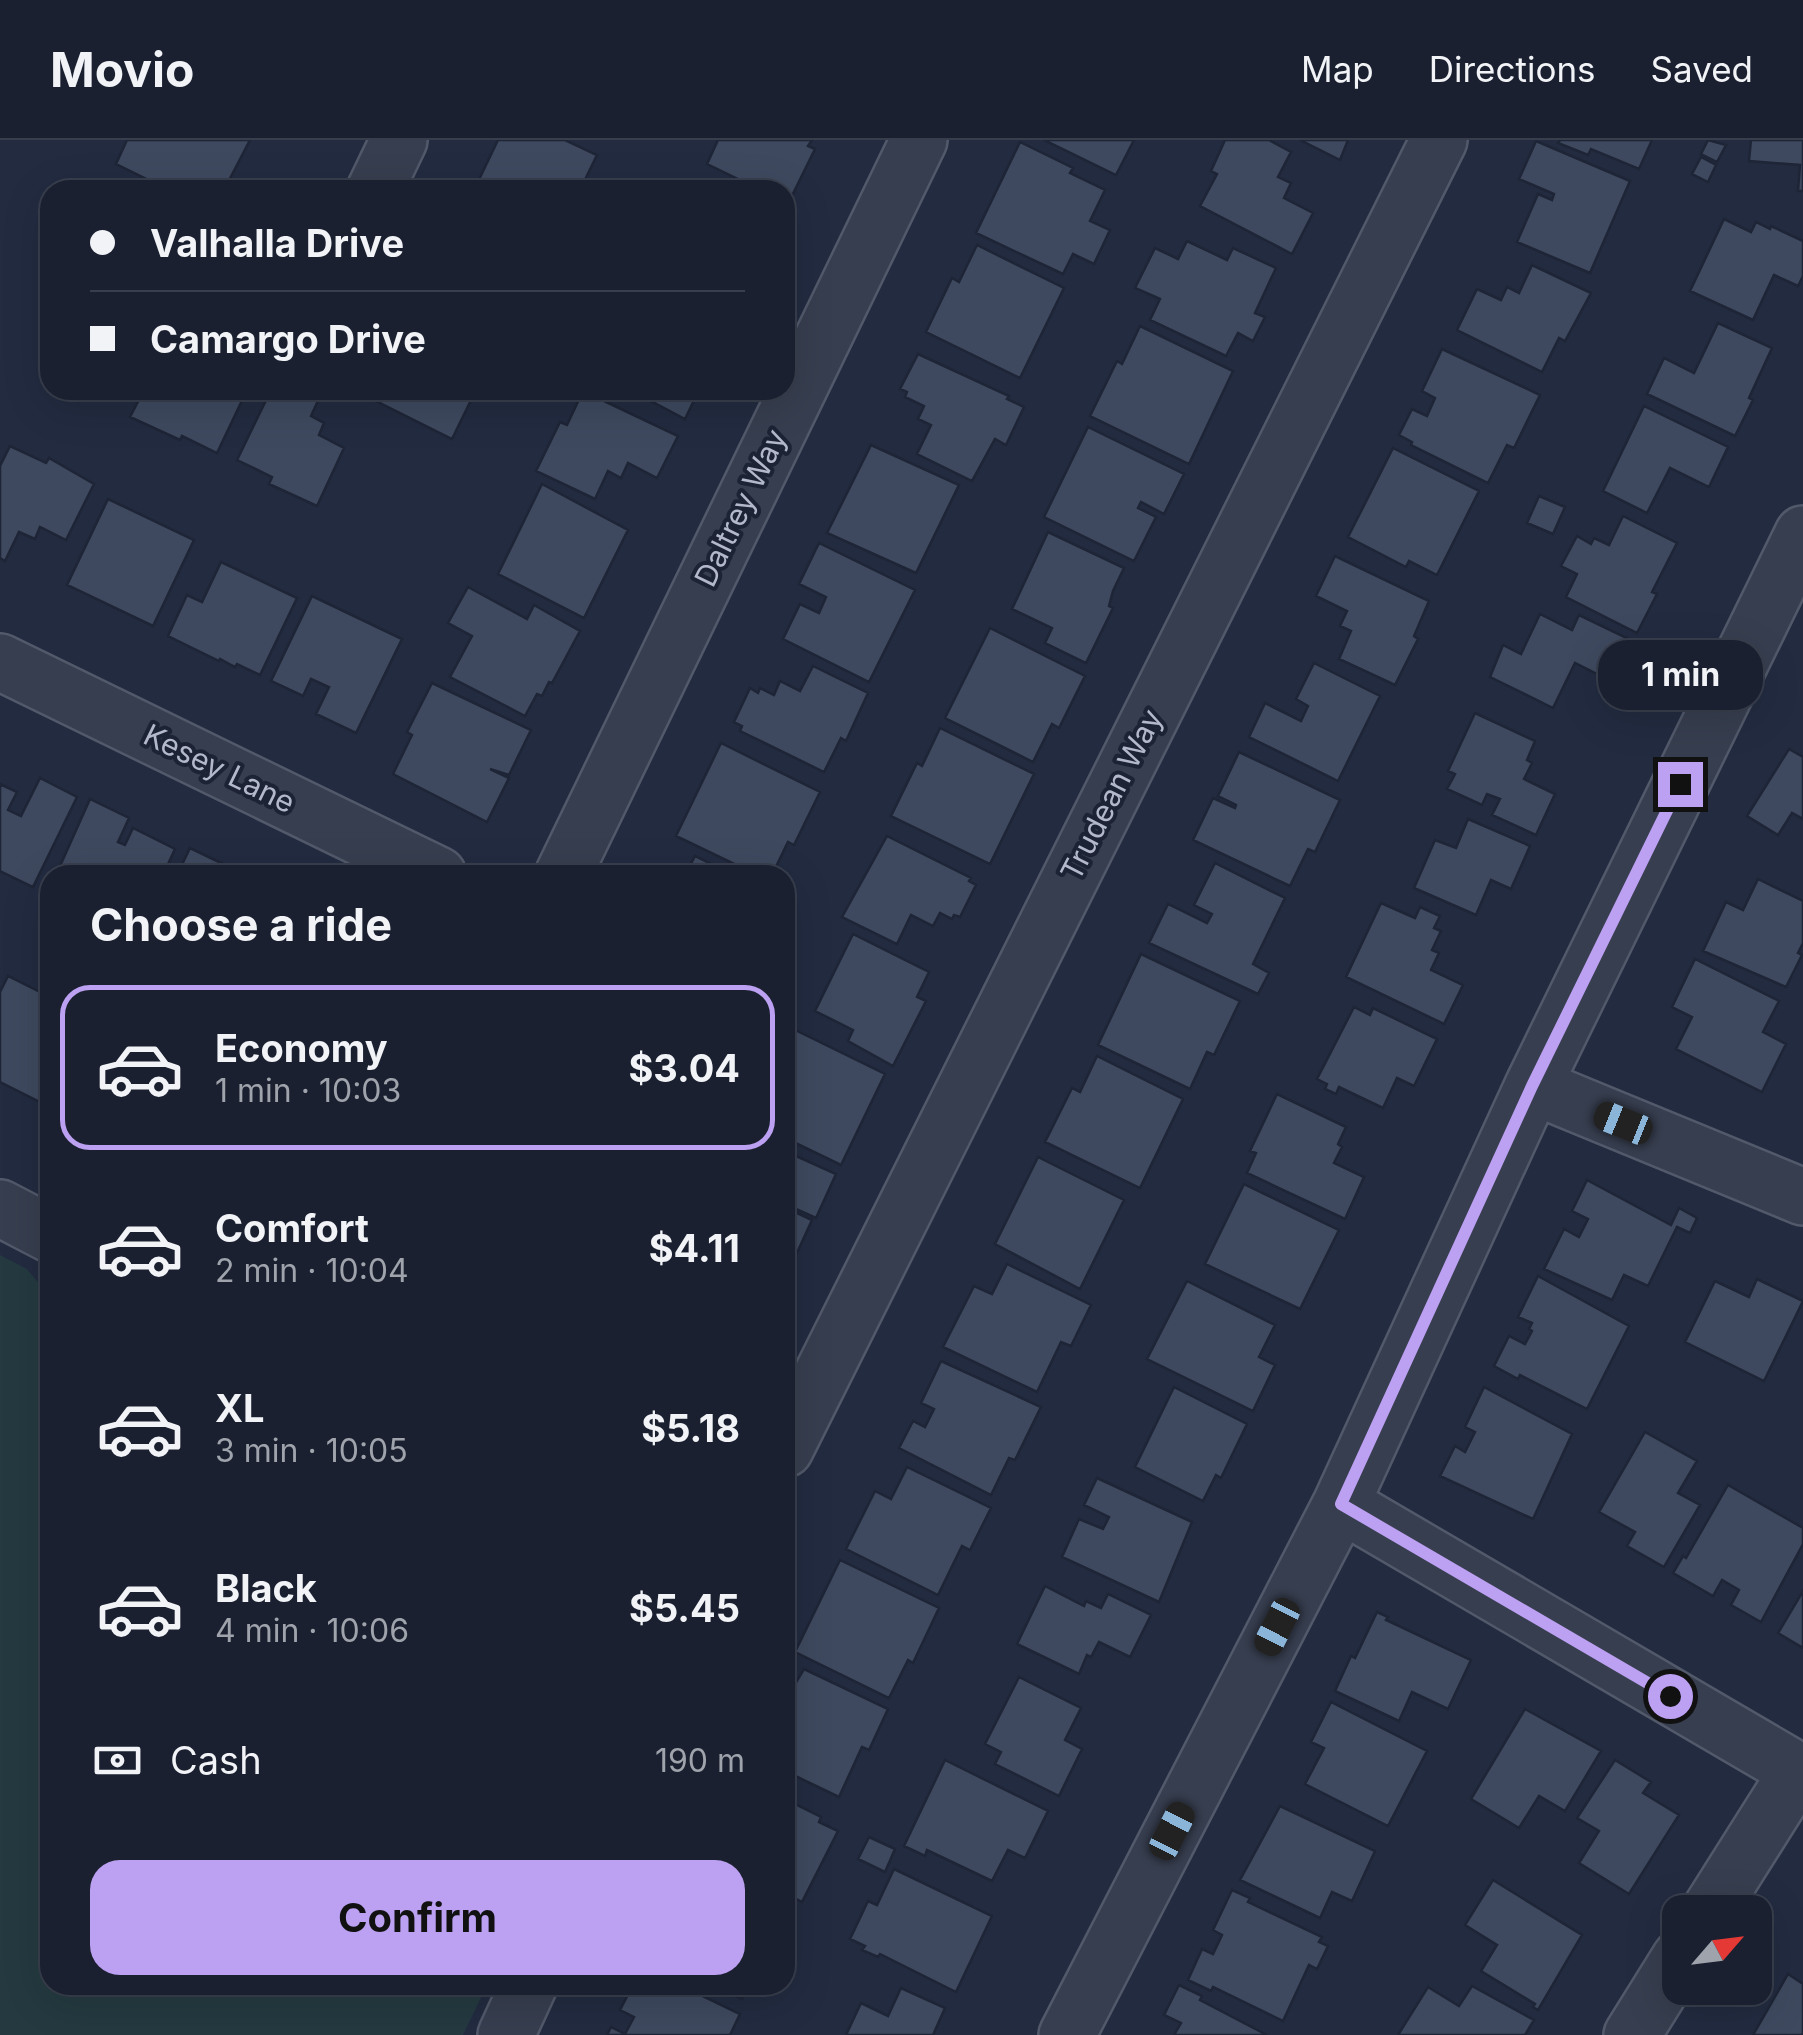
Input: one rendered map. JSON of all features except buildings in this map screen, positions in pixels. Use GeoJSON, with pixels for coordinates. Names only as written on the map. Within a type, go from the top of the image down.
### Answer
{"type":"FeatureCollection","features":[{"type":"Feature","properties":{"kind":"street"},"geometry":{"type":"LineString","coordinates":[[380,180],[398,140]]}},
{"type":"Feature","properties":{"kind":"street","name":"Daltrey Way"},"geometry":{"type":"LineString","coordinates":[[795,396],[919,140]]}},
{"type":"Feature","properties":{"kind":"street","name":"Trudean Way"},"geometry":{"type":"LineString","coordinates":[[795,1429],[1439,140]]}},
{"type":"Feature","properties":{"kind":"street","name":"Daltrey Way"},"geometry":{"type":"LineString","coordinates":[[568,865],[793,400]]}},
{"type":"Feature","properties":{"kind":"street"},"geometry":{"type":"LineString","coordinates":[[1067,2035],[1341,1504],[1532,1086],[1785,618],[1803,534]]}},
{"type":"Feature","properties":{"kind":"street","name":"Kesey Lane"},"geometry":{"type":"LineString","coordinates":[[0,662],[417,865]]}},
{"type":"Feature","properties":{"kind":"street"},"geometry":{"type":"LineString","coordinates":[[1532,1086],[1803,1198]]}},
{"type":"Feature","properties":{"kind":"street"},"geometry":{"type":"LineString","coordinates":[[0,1208],[40,1229]]}},
{"type":"Feature","properties":{"kind":"street"},"geometry":{"type":"LineString","coordinates":[[1341,1504],[1801,1772],[1720,1895]]}},
{"type":"Feature","properties":{"kind":"street"},"geometry":{"type":"LineString","coordinates":[[1632,2035],[1662,1987]]}},
{"type":"Feature","properties":{"kind":"street"},"geometry":{"type":"LineString","coordinates":[[506,2035],[524,1995]]}},
{"type":"Feature","properties":{"kind":"green space"},"geometry":{"type":"Polygon","coordinates":[[[0,1255],[27,1269],[40,1285],[40,1995],[482,1995],[463,2035],[0,2035],[0,1255]]]}},
{"type":"Feature","properties":{"kind":"route"},"geometry":{"type":"LineString","coordinates":[[1670,1696],[1341,1504],[1532,1086],[1680,784]]}}]}
